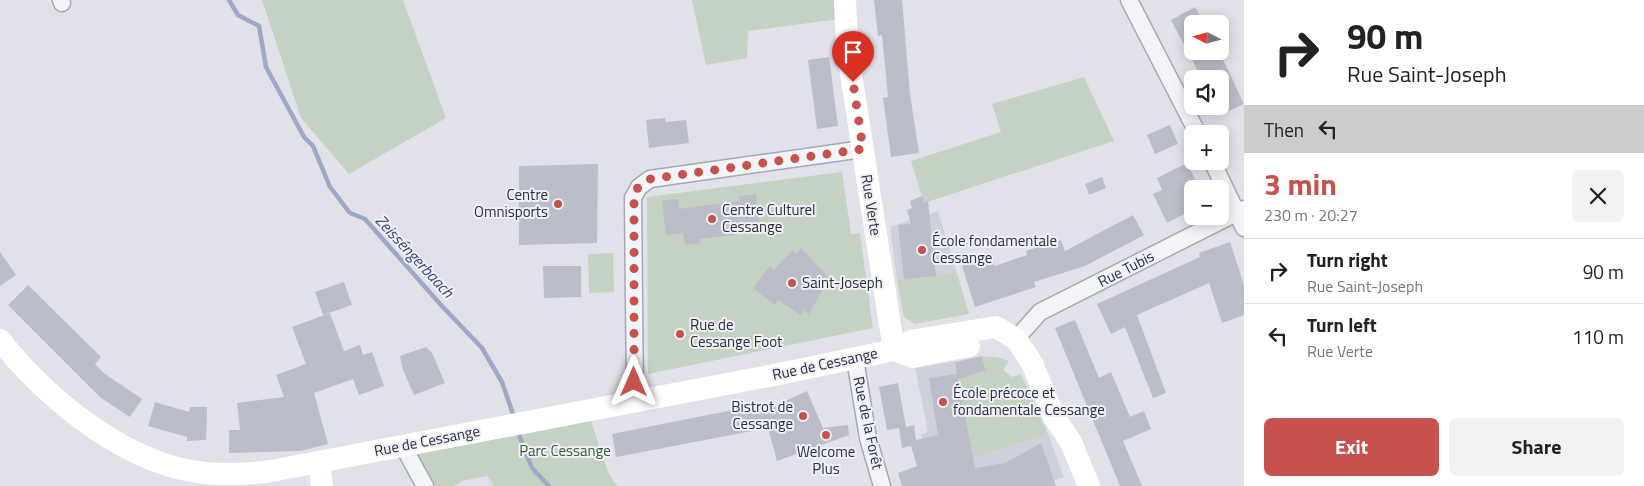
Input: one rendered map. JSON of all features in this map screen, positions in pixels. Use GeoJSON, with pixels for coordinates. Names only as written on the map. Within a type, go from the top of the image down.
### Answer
{"type":"FeatureCollection","features":[{"type":"Feature","properties":{"kind":"main road","name":"Rue Verte"},"geometry":{"type":"LineString","coordinates":[[845,0],[848,48],[894,350]]}},
{"type":"Feature","properties":{"kind":"main road","name":"Rue de Cessange"},"geometry":{"type":"LineString","coordinates":[[0,340],[49,393],[91,426],[127,447],[165,464],[204,473],[232,474],[270,471],[319,462],[635,402],[894,350],[913,357],[1016,339]]}},
{"type":"Feature","properties":{"kind":"main road"},"geometry":{"type":"LineString","coordinates":[[1016,339],[1032,363],[1054,417],[1071,442],[1089,486]]}},
{"type":"Feature","properties":{"kind":"main road"},"geometry":{"type":"LineString","coordinates":[[319,462],[322,486]]}},
{"type":"Feature","properties":{"kind":"street"},"geometry":{"type":"LineString","coordinates":[[1129,0],[1193,125]]}},
{"type":"Feature","properties":{"kind":"street"},"geometry":{"type":"LineString","coordinates":[[635,402],[634,198],[638,187],[650,179],[863,149]]}},
{"type":"Feature","properties":{"kind":"street"},"geometry":{"type":"LineString","coordinates":[[1217,170],[1241,210],[1244,228]]}},
{"type":"Feature","properties":{"kind":"street","name":"Rue Tubis"},"geometry":{"type":"LineString","coordinates":[[1016,339],[1040,312],[1241,210]]}},
{"type":"Feature","properties":{"kind":"street","name":"Rue de la Forêt"},"geometry":{"type":"LineString","coordinates":[[855,359],[875,483]]}},
{"type":"Feature","properties":{"kind":"street"},"geometry":{"type":"LineString","coordinates":[[403,446],[424,486]]}},
{"type":"Feature","properties":{"kind":"shaded area","name":"École fondamentale Cessange"},"geometry":{"type":"Polygon","coordinates":[[[938,211],[957,273],[897,280],[890,227],[938,211]]]}},
{"type":"Feature","properties":{"kind":"shaded area","name":"École précoce et fondamentale Cessange"},"geometry":{"type":"Polygon","coordinates":[[[955,361],[973,458],[1048,434],[1064,477],[1040,486],[929,463],[921,435],[928,431],[915,368],[955,361]]]}},
{"type":"Feature","properties":{"kind":"green space"},"geometry":{"type":"Polygon","coordinates":[[[262,0],[403,0],[446,118],[349,174],[301,118],[262,0]]]}},
{"type":"Feature","properties":{"kind":"green space"},"geometry":{"type":"Polygon","coordinates":[[[692,0],[845,0],[847,18],[748,31],[747,58],[706,65],[692,0]]]}},
{"type":"Feature","properties":{"kind":"green space"},"geometry":{"type":"Polygon","coordinates":[[[1084,77],[1114,141],[924,203],[911,161],[1001,132],[992,104],[1084,77]]]}},
{"type":"Feature","properties":{"kind":"green space"},"geometry":{"type":"Polygon","coordinates":[[[842,172],[851,234],[860,233],[873,328],[648,374],[647,197],[842,172]]]}},
{"type":"Feature","properties":{"kind":"green space"},"geometry":{"type":"Polygon","coordinates":[[[613,253],[614,292],[589,293],[588,254],[613,253]]]}},
{"type":"Feature","properties":{"kind":"green space"},"geometry":{"type":"Polygon","coordinates":[[[957,273],[969,314],[915,324],[904,317],[897,280],[957,273]]]}},
{"type":"Feature","properties":{"kind":"green space"},"geometry":{"type":"Polygon","coordinates":[[[981,356],[997,357],[1009,361],[1003,370],[1012,377],[1021,374],[1048,434],[973,458],[957,374],[970,375],[986,370],[981,356]]]}},
{"type":"Feature","properties":{"kind":"green space","name":"Parc Cessange"},"geometry":{"type":"Polygon","coordinates":[[[591,421],[608,472],[617,486],[494,486],[487,476],[462,481],[454,486],[425,486],[403,446],[591,421]]]}},
{"type":"Feature","properties":{"kind":"building"},"geometry":{"type":"Polygon","coordinates":[[[874,0],[902,0],[910,94],[919,153],[891,157],[883,98],[888,97],[882,35],[878,36],[874,0]]]}},
{"type":"Feature","properties":{"kind":"building"},"geometry":{"type":"Polygon","coordinates":[[[1195,7],[1199,15],[1184,15],[1184,45],[1171,20],[1195,7]]]}},
{"type":"Feature","properties":{"kind":"building"},"geometry":{"type":"Polygon","coordinates":[[[829,57],[838,126],[817,129],[808,60],[829,57]]]}},
{"type":"Feature","properties":{"kind":"building"},"geometry":{"type":"Polygon","coordinates":[[[1192,60],[1223,60],[1228,70],[1197,70],[1192,60]]]}},
{"type":"Feature","properties":{"kind":"building"},"geometry":{"type":"Polygon","coordinates":[[[1229,72],[1244,104],[1229,111],[1229,72]]]}},
{"type":"Feature","properties":{"kind":"building"},"geometry":{"type":"Polygon","coordinates":[[[665,118],[666,122],[686,120],[689,143],[649,148],[646,120],[665,118]]]}},
{"type":"Feature","properties":{"kind":"building"},"geometry":{"type":"Polygon","coordinates":[[[1170,125],[1178,144],[1155,154],[1147,135],[1170,125]]]}},
{"type":"Feature","properties":{"kind":"building","name":"Centre Omnisports"},"geometry":{"type":"Polygon","coordinates":[[[598,164],[597,243],[519,245],[519,166],[598,164]]]}},
{"type":"Feature","properties":{"kind":"building"},"geometry":{"type":"Polygon","coordinates":[[[1184,164],[1184,170],[1190,170],[1196,180],[1184,180],[1184,214],[1167,223],[1153,194],[1162,190],[1157,178],[1184,164]]]}},
{"type":"Feature","properties":{"kind":"building"},"geometry":{"type":"Polygon","coordinates":[[[1102,177],[1106,188],[1089,195],[1085,184],[1102,177]]]}},
{"type":"Feature","properties":{"kind":"building","name":"Centre Culturel Cessange"},"geometry":{"type":"Polygon","coordinates":[[[756,194],[760,227],[746,228],[747,233],[700,239],[701,243],[685,245],[683,233],[666,235],[662,201],[678,199],[679,209],[740,201],[739,196],[756,194]]]}},
{"type":"Feature","properties":{"kind":"building"},"geometry":{"type":"Polygon","coordinates":[[[922,196],[924,203],[928,201],[936,276],[904,279],[898,225],[911,224],[907,210],[912,208],[910,201],[922,196]]]}},
{"type":"Feature","properties":{"kind":"building"},"geometry":{"type":"Polygon","coordinates":[[[1133,215],[1144,235],[1085,266],[1034,282],[1036,287],[975,307],[962,266],[991,256],[995,266],[1027,255],[1026,251],[1061,240],[1065,251],[1133,215]]]}},
{"type":"Feature","properties":{"kind":"building"},"geometry":{"type":"Polygon","coordinates":[[[1230,242],[1244,285],[1244,315],[1222,323],[1209,283],[1137,315],[1166,393],[1153,398],[1125,327],[1111,334],[1097,304],[1200,257],[1199,253],[1230,242]]]}},
{"type":"Feature","properties":{"kind":"building","name":"Saint-Joseph"},"geometry":{"type":"Polygon","coordinates":[[[801,248],[829,278],[809,314],[803,310],[801,315],[778,300],[775,305],[753,288],[770,266],[774,270],[793,250],[796,254],[801,248]]]}},
{"type":"Feature","properties":{"kind":"building"},"geometry":{"type":"Polygon","coordinates":[[[0,252],[16,275],[0,286],[0,252]]]}},
{"type":"Feature","properties":{"kind":"building"},"geometry":{"type":"Polygon","coordinates":[[[543,266],[581,266],[581,297],[544,298],[543,266]]]}},
{"type":"Feature","properties":{"kind":"building"},"geometry":{"type":"Polygon","coordinates":[[[344,282],[352,305],[323,315],[315,292],[344,282]]]}},
{"type":"Feature","properties":{"kind":"building"},"geometry":{"type":"Polygon","coordinates":[[[28,285],[101,357],[95,364],[105,374],[142,399],[130,417],[101,398],[8,305],[28,285]]]}},
{"type":"Feature","properties":{"kind":"building"},"geometry":{"type":"Polygon","coordinates":[[[330,313],[344,351],[360,345],[363,355],[372,352],[384,386],[359,395],[353,379],[314,393],[328,444],[300,451],[229,453],[229,430],[240,430],[237,403],[284,397],[276,375],[306,364],[292,327],[330,313]]]}},
{"type":"Feature","properties":{"kind":"building"},"geometry":{"type":"Polygon","coordinates":[[[1075,320],[1099,378],[1111,372],[1130,417],[1144,411],[1151,429],[1123,441],[1142,486],[1120,486],[1055,328],[1075,320]]]}},
{"type":"Feature","properties":{"kind":"building"},"geometry":{"type":"Polygon","coordinates":[[[426,347],[432,353],[445,383],[414,395],[403,370],[400,356],[426,347]]]}},
{"type":"Feature","properties":{"kind":"building","name":"École précoce et fondamentale Cessange"},"geometry":{"type":"Polygon","coordinates":[[[981,356],[986,370],[958,379],[975,468],[1005,463],[1041,443],[1056,486],[902,486],[898,473],[917,466],[911,446],[902,448],[899,428],[887,430],[879,387],[898,383],[906,427],[914,425],[916,440],[938,435],[929,378],[957,374],[955,362],[981,356]]]}},
{"type":"Feature","properties":{"kind":"building"},"geometry":{"type":"Polygon","coordinates":[[[807,391],[823,428],[848,425],[849,435],[777,461],[768,428],[616,457],[612,434],[758,405],[759,413],[807,391]]]}},
{"type":"Feature","properties":{"kind":"building"},"geometry":{"type":"Polygon","coordinates":[[[155,402],[189,412],[190,407],[207,407],[206,440],[187,441],[187,437],[148,426],[155,402]]]}},
{"type":"Feature","properties":{"kind":"waterway","name":"Zeisséngerbaach"},"geometry":{"type":"LineString","coordinates":[[229,0],[238,15],[259,26],[266,67],[304,137],[313,146],[330,187],[350,213],[365,219],[482,348],[502,382],[514,417]]}},
{"type":"Feature","properties":{"kind":"waterway","name":"Zeisséngerbaach"},"geometry":{"type":"LineString","coordinates":[[517,430],[532,468],[549,486]]}},
{"type":"Feature","properties":{"kind":"place","name":"Centre Omnisports"},"geometry":{"type":"Point","coordinates":[558,204]}},
{"type":"Feature","properties":{"kind":"place","name":"Centre Culturel Cessange"},"geometry":{"type":"Point","coordinates":[712,219]}},
{"type":"Feature","properties":{"kind":"place","name":"École fondamentale Cessange"},"geometry":{"type":"Point","coordinates":[922,250]}},
{"type":"Feature","properties":{"kind":"place","name":"Saint-Joseph"},"geometry":{"type":"Point","coordinates":[792,283]}},
{"type":"Feature","properties":{"kind":"place","name":"Rue de Cessange Foot"},"geometry":{"type":"Point","coordinates":[680,334]}},
{"type":"Feature","properties":{"kind":"place","name":"École précoce et fondamentale Cessange"},"geometry":{"type":"Point","coordinates":[943,402]}},
{"type":"Feature","properties":{"kind":"place","name":"Bistrot de Cessange"},"geometry":{"type":"Point","coordinates":[803,416]}},
{"type":"Feature","properties":{"kind":"place","name":"Welcome Plus"},"geometry":{"type":"Point","coordinates":[826,435]}},
{"type":"Feature","properties":{"kind":"route"},"geometry":{"type":"LineString","coordinates":[[634,382],[634,198],[638,187],[650,179],[863,149],[853,82]]}}]}
